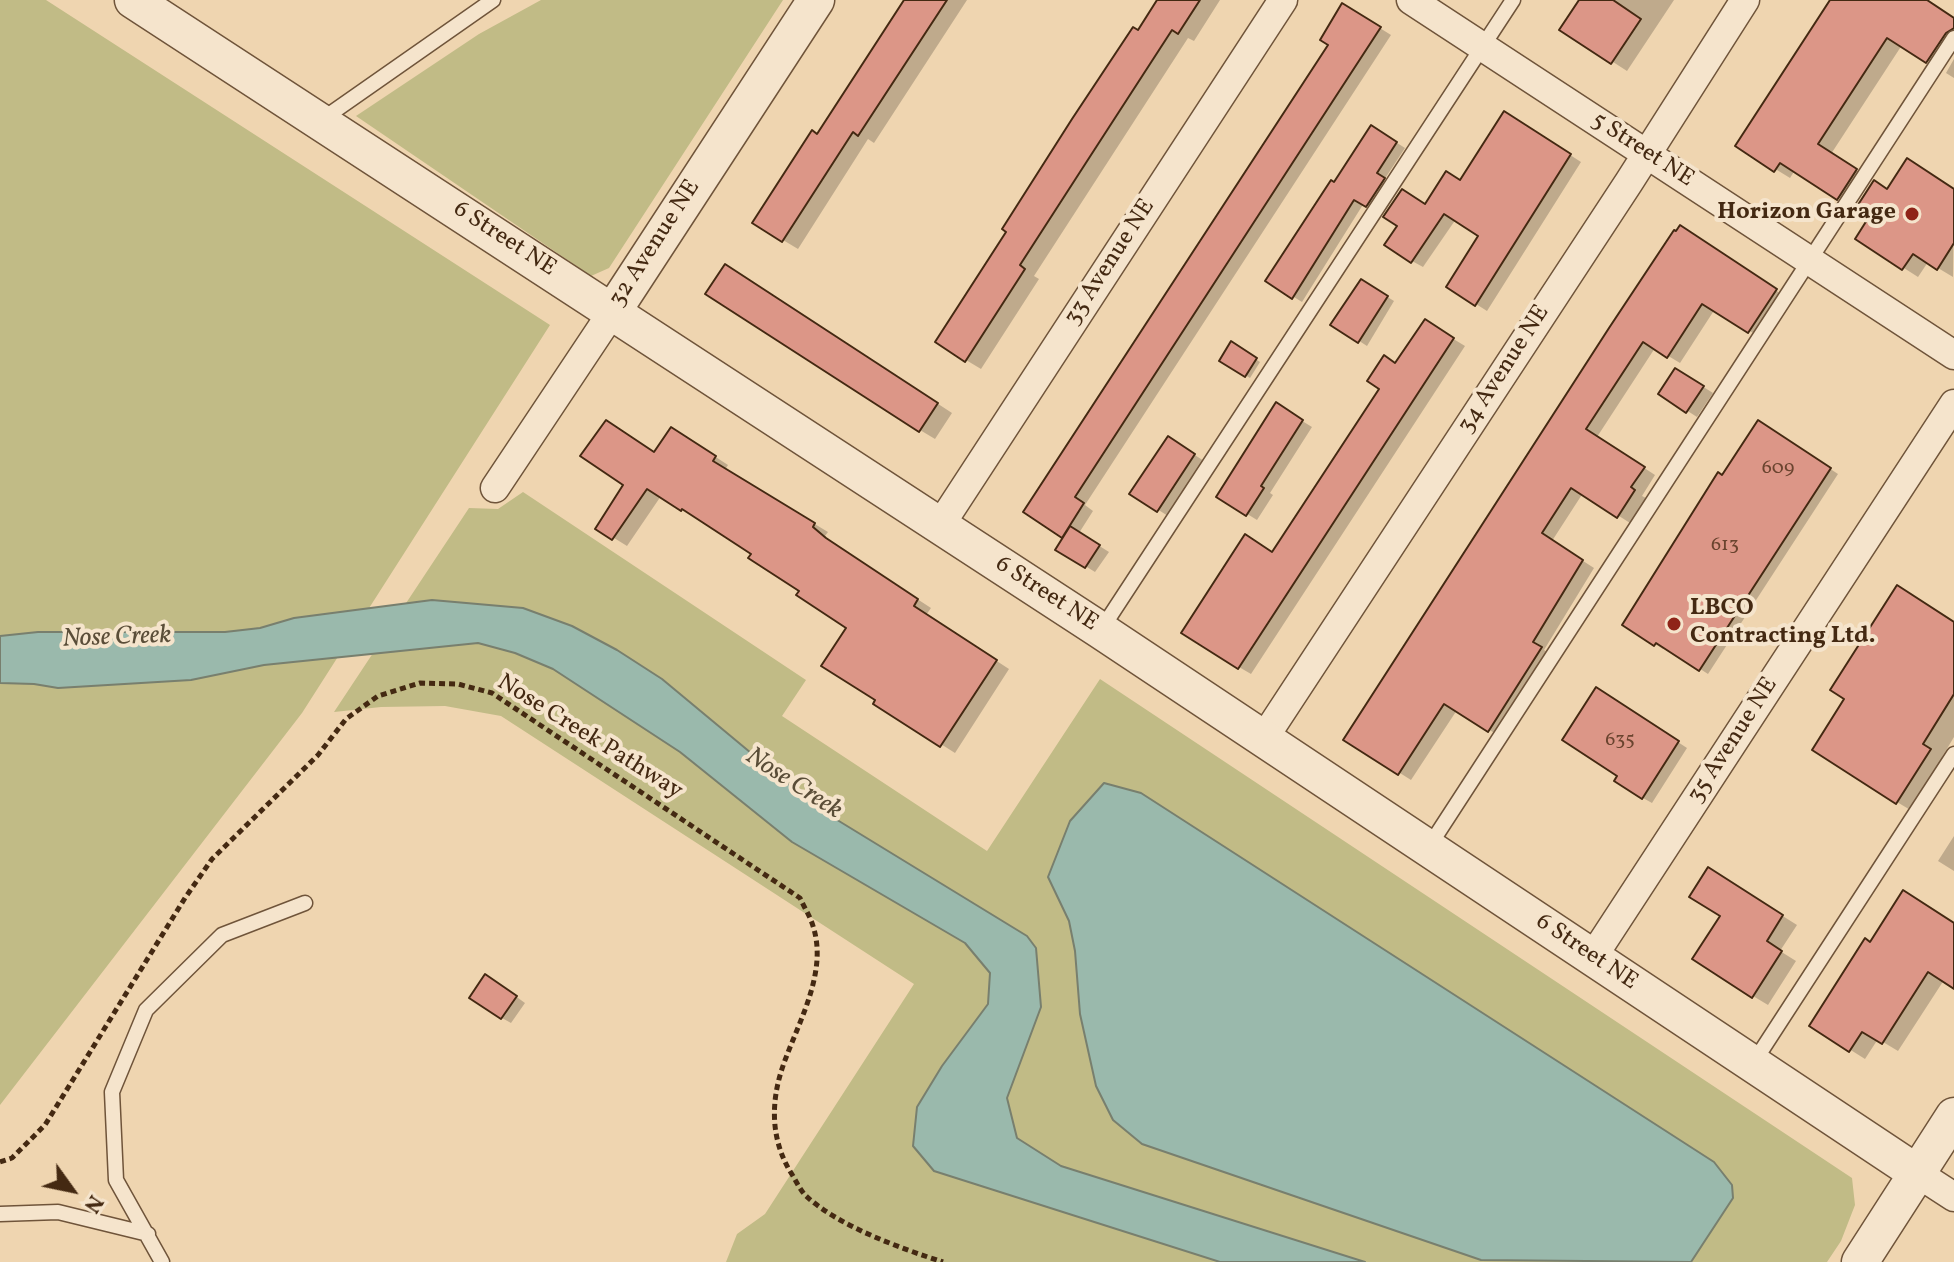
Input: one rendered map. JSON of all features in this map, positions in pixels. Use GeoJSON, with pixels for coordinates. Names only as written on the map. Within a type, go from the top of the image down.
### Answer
{"type":"FeatureCollection","features":[{"type":"Feature","properties":{"kind":"street","name":"6 Street NE"},"geometry":{"type":"LineString","coordinates":[[133,0],[1100,630],[1954,1197]]}},
{"type":"Feature","properties":{"kind":"street","name":"32 Avenue NE"},"geometry":{"type":"LineString","coordinates":[[495,488],[816,0]]}},
{"type":"Feature","properties":{"kind":"street","name":"33 Avenue NE"},"geometry":{"type":"LineString","coordinates":[[939,527],[1283,0]]}},
{"type":"Feature","properties":{"kind":"street","name":"5 Street NE"},"geometry":{"type":"LineString","coordinates":[[1411,0],[1954,355]]}},
{"type":"Feature","properties":{"kind":"street","name":"34 Avenue NE"},"geometry":{"type":"LineString","coordinates":[[1264,738],[1745,0]]}},
{"type":"Feature","properties":{"kind":"street","name":"35 Avenue NE"},"geometry":{"type":"LineString","coordinates":[[1592,958],[1954,404]]}},
{"type":"Feature","properties":{"kind":"street"},"geometry":{"type":"LineString","coordinates":[[1860,1262],[1954,1116]]}},
{"type":"Feature","properties":{"kind":"lane"},"geometry":{"type":"LineString","coordinates":[[320,121],[493,0]]}},
{"type":"Feature","properties":{"kind":"lane"},"geometry":{"type":"LineString","coordinates":[[1100,630],[1513,0]]}},
{"type":"Feature","properties":{"kind":"lane"},"geometry":{"type":"LineString","coordinates":[[1428,848],[1954,38]]}},
{"type":"Feature","properties":{"kind":"lane"},"geometry":{"type":"LineString","coordinates":[[1753,1063],[1954,754]]}},
{"type":"Feature","properties":{"kind":"lane"},"geometry":{"type":"LineString","coordinates":[[162,1262],[116,1180],[112,1092],[146,1010],[222,935],[305,903]]}},
{"type":"Feature","properties":{"kind":"lane"},"geometry":{"type":"LineString","coordinates":[[0,1214],[58,1212],[148,1234]]}},
{"type":"Feature","properties":{"kind":"path","name":"Nose Creek Pathway"},"geometry":{"type":"LineString","coordinates":[[0,1162],[12,1158],[45,1125],[212,859],[318,755],[346,719],[378,696],[420,683],[458,684],[492,693],[800,898],[814,927],[816,955],[811,996],[780,1073],[772,1117],[782,1159],[805,1195],[836,1217],[885,1241],[943,1262]]}},
{"type":"Feature","properties":{"kind":"shaded area"},"geometry":{"type":"Polygon","coordinates":[[[0,0],[46,0],[550,325],[302,713],[0,1105],[0,0]]]}},
{"type":"Feature","properties":{"kind":"shaded area"},"geometry":{"type":"Polygon","coordinates":[[[541,0],[783,0],[609,268],[591,276],[356,116],[479,34],[541,0]]]}},
{"type":"Feature","properties":{"kind":"shaded area"},"geometry":{"type":"Polygon","coordinates":[[[523,492],[806,680],[782,716],[987,851],[1100,679],[1852,1178],[1855,1205],[1841,1241],[1827,1262],[726,1262],[737,1234],[765,1214],[914,984],[501,716],[445,706],[381,707],[334,712],[469,508],[498,509],[523,492]]]}},
{"type":"Feature","properties":{"kind":"water","name":"Nose Creek"},"geometry":{"type":"Polygon","coordinates":[[[432,600],[523,608],[572,626],[617,650],[662,679],[816,807],[1027,936],[1036,948],[1041,1007],[1007,1098],[1017,1138],[1061,1166],[1365,1262],[1220,1262],[934,1171],[913,1146],[917,1107],[942,1066],[988,1004],[990,973],[965,943],[792,842],[680,752],[553,669],[515,653],[478,643],[264,665],[191,680],[58,688],[0,683],[0,636],[38,632],[225,632],[260,628],[294,618],[432,600]]]}},
{"type":"Feature","properties":{"kind":"water"},"geometry":{"type":"Polygon","coordinates":[[[1104,783],[1141,793],[1714,1162],[1732,1185],[1733,1198],[1691,1262],[1481,1260],[1142,1144],[1113,1120],[1096,1086],[1080,1014],[1075,951],[1069,921],[1048,877],[1070,821],[1104,783]]]}},
{"type":"Feature","properties":{"kind":"building"},"geometry":{"type":"Polygon","coordinates":[[[904,0],[947,0],[858,136],[853,132],[782,242],[752,223],[812,130],[817,134],[904,0]]]}},
{"type":"Feature","properties":{"kind":"building"},"geometry":{"type":"Polygon","coordinates":[[[1157,0],[1200,0],[1178,34],[1172,30],[1020,265],[1025,269],[965,362],[935,342],[1006,232],[1002,229],[1072,119],[1133,27],[1138,30],[1157,0]]]}},
{"type":"Feature","properties":{"kind":"building"},"geometry":{"type":"Polygon","coordinates":[[[1579,0],[1613,0],[1641,19],[1611,64],[1559,30],[1579,0]]]}},
{"type":"Feature","properties":{"kind":"building"},"geometry":{"type":"Polygon","coordinates":[[[1830,0],[1927,0],[1954,18],[1954,28],[1946,33],[1926,63],[1887,38],[1818,144],[1857,169],[1837,200],[1780,163],[1774,172],[1735,146],[1830,0]]]}},
{"type":"Feature","properties":{"kind":"building"},"geometry":{"type":"Polygon","coordinates":[[[1342,3],[1381,27],[1075,497],[1084,503],[1062,538],[1023,512],[1328,45],[1320,40],[1342,3]]]}},
{"type":"Feature","properties":{"kind":"building"},"geometry":{"type":"Polygon","coordinates":[[[1504,111],[1571,154],[1475,306],[1446,287],[1478,236],[1444,214],[1411,263],[1384,245],[1397,226],[1383,217],[1402,189],[1425,204],[1446,171],[1460,180],[1504,111]]]}},
{"type":"Feature","properties":{"kind":"building"},"geometry":{"type":"Polygon","coordinates":[[[1371,125],[1397,142],[1377,173],[1385,178],[1366,207],[1354,200],[1292,299],[1265,281],[1371,125]]]}},
{"type":"Feature","properties":{"kind":"building","name":"Horizon Garage"},"geometry":{"type":"Polygon","coordinates":[[[1907,158],[1954,189],[1954,243],[1937,270],[1913,254],[1902,270],[1855,239],[1867,220],[1854,211],[1874,180],[1887,189],[1907,158]]]}},
{"type":"Feature","properties":{"kind":"building"},"geometry":{"type":"Polygon","coordinates":[[[1680,225],[1777,289],[1748,333],[1702,304],[1667,358],[1643,342],[1586,429],[1645,467],[1631,487],[1635,490],[1617,518],[1571,488],[1542,533],[1583,560],[1533,642],[1542,647],[1488,732],[1444,704],[1398,775],[1343,740],[1609,328],[1680,225]]]}},
{"type":"Feature","properties":{"kind":"building"},"geometry":{"type":"Polygon","coordinates":[[[725,264],[938,403],[919,432],[705,294],[725,264]]]}},
{"type":"Feature","properties":{"kind":"building"},"geometry":{"type":"Polygon","coordinates":[[[1361,279],[1388,296],[1358,343],[1330,325],[1361,279]]]}},
{"type":"Feature","properties":{"kind":"building"},"geometry":{"type":"Polygon","coordinates":[[[1425,319],[1454,338],[1238,669],[1181,633],[1245,534],[1272,552],[1379,389],[1367,381],[1384,355],[1395,363],[1425,319]]]}},
{"type":"Feature","properties":{"kind":"building"},"geometry":{"type":"Polygon","coordinates":[[[1231,341],[1257,358],[1245,377],[1219,361],[1231,341]]]}},
{"type":"Feature","properties":{"kind":"building"},"geometry":{"type":"Polygon","coordinates":[[[1675,368],[1704,386],[1686,413],[1658,394],[1675,368]]]}},
{"type":"Feature","properties":{"kind":"building"},"geometry":{"type":"Polygon","coordinates":[[[1276,402],[1303,420],[1261,486],[1264,488],[1246,516],[1216,497],[1276,402]]]}},
{"type":"Feature","properties":{"kind":"building"},"geometry":{"type":"Polygon","coordinates":[[[606,420],[654,452],[671,427],[716,456],[713,461],[815,523],[813,527],[826,538],[918,599],[914,606],[997,660],[940,747],[821,666],[846,628],[796,595],[799,591],[748,558],[751,554],[682,509],[647,489],[612,540],[595,529],[623,485],[580,456],[606,420]]]}},
{"type":"Feature","properties":{"kind":"building"},"geometry":{"type":"Polygon","coordinates":[[[1758,420],[1831,468],[1699,671],[1622,625],[1718,472],[1722,475],[1758,420]]]}},
{"type":"Feature","properties":{"kind":"building"},"geometry":{"type":"Polygon","coordinates":[[[1168,436],[1195,454],[1157,512],[1129,494],[1168,436]]]}},
{"type":"Feature","properties":{"kind":"building"},"geometry":{"type":"Polygon","coordinates":[[[1070,526],[1100,545],[1085,568],[1055,550],[1070,526]]]}},
{"type":"Feature","properties":{"kind":"building"},"geometry":{"type":"Polygon","coordinates":[[[1897,585],[1954,622],[1954,694],[1923,744],[1931,749],[1896,804],[1812,750],[1844,699],[1830,690],[1897,585]]]}},
{"type":"Feature","properties":{"kind":"building"},"geometry":{"type":"Polygon","coordinates":[[[1596,687],[1679,741],[1642,799],[1614,781],[1617,776],[1562,740],[1596,687]]]}},
{"type":"Feature","properties":{"kind":"building"},"geometry":{"type":"Polygon","coordinates":[[[1708,867],[1783,915],[1767,941],[1782,951],[1752,998],[1692,959],[1720,916],[1689,897],[1708,867]]]}},
{"type":"Feature","properties":{"kind":"building"},"geometry":{"type":"Polygon","coordinates":[[[1903,890],[1954,923],[1954,989],[1928,972],[1882,1044],[1862,1032],[1849,1052],[1809,1026],[1865,938],[1870,942],[1903,890]]]}},
{"type":"Feature","properties":{"kind":"building"},"geometry":{"type":"Polygon","coordinates":[[[485,974],[517,996],[501,1019],[469,998],[485,974]]]}},
{"type":"Feature","properties":{"kind":"place","name":"Horizon Garage"},"geometry":{"type":"Point","coordinates":[1912,214]}},
{"type":"Feature","properties":{"kind":"place","name":"LBCO Contracting Ltd."},"geometry":{"type":"Point","coordinates":[1674,624]}}]}
